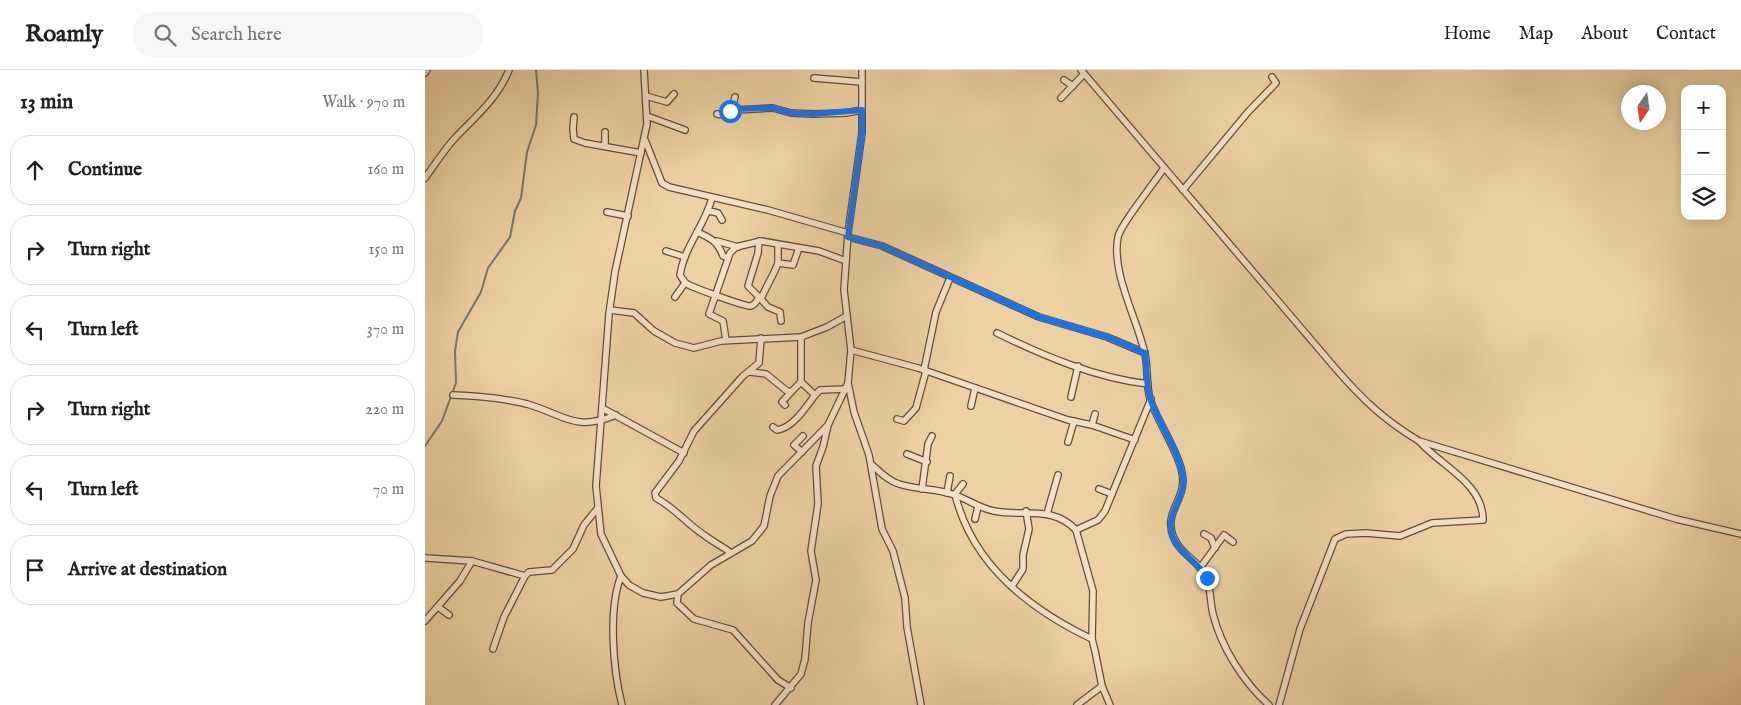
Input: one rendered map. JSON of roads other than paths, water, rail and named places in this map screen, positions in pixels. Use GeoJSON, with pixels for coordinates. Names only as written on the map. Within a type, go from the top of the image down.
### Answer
{"type":"FeatureCollection","features":[{"type":"Feature","properties":{"kind":"street"},"geometry":{"type":"LineString","coordinates":[[425,178],[454,138],[484,110],[505,81],[509,70]]}},
{"type":"Feature","properties":{"kind":"street"},"geometry":{"type":"LineString","coordinates":[[644,70],[647,116],[645,140],[615,272],[609,310],[595,486],[601,534],[621,576],[629,585],[643,593],[661,597],[678,594],[711,566],[759,534],[764,526],[775,483],[785,467],[828,425]]}},
{"type":"Feature","properties":{"kind":"street"},"geometry":{"type":"LineString","coordinates":[[775,705],[801,674],[805,660],[808,623],[817,580],[811,552],[818,504],[816,466],[828,425],[846,386],[851,350],[845,316],[844,290],[848,235],[862,133],[862,70]]}},
{"type":"Feature","properties":{"kind":"street"},"geometry":{"type":"LineString","coordinates":[[1061,98],[1083,72],[1365,403],[1391,424],[1419,440],[1676,519],[1741,534]]}},
{"type":"Feature","properties":{"kind":"street"},"geometry":{"type":"LineString","coordinates":[[1183,190],[1248,112],[1276,83],[1272,76]]}},
{"type":"Feature","properties":{"kind":"street"},"geometry":{"type":"LineString","coordinates":[[814,78],[862,82]]}},
{"type":"Feature","properties":{"kind":"street"},"geometry":{"type":"LineString","coordinates":[[1063,80],[1073,86]]}},
{"type":"Feature","properties":{"kind":"street"},"geometry":{"type":"LineString","coordinates":[[646,96],[667,102],[674,94]]}},
{"type":"Feature","properties":{"kind":"street"},"geometry":{"type":"LineString","coordinates":[[717,114],[728,116],[735,97]]}},
{"type":"Feature","properties":{"kind":"street"},"geometry":{"type":"LineString","coordinates":[[732,109],[773,108],[791,113],[813,114],[862,110]]}},
{"type":"Feature","properties":{"kind":"street"},"geometry":{"type":"LineString","coordinates":[[647,116],[685,130]]}},
{"type":"Feature","properties":{"kind":"street"},"geometry":{"type":"LineString","coordinates":[[574,118],[574,138],[641,154]]}},
{"type":"Feature","properties":{"kind":"street"},"geometry":{"type":"LineString","coordinates":[[605,132],[605,146]]}},
{"type":"Feature","properties":{"kind":"street"},"geometry":{"type":"LineString","coordinates":[[645,140],[663,183],[669,187],[768,210],[882,246],[1039,317],[1107,337],[1145,353]]}},
{"type":"Feature","properties":{"kind":"street"},"geometry":{"type":"LineString","coordinates":[[1164,168],[1118,236],[1119,268],[1145,353],[1151,399],[1181,467],[1183,489],[1171,516],[1171,530],[1179,548],[1200,568],[1207,578],[1212,612],[1224,647],[1248,684],[1269,705]]}},
{"type":"Feature","properties":{"kind":"street"},"geometry":{"type":"LineString","coordinates":[[712,198],[709,211],[685,257],[680,274],[685,283],[749,307],[755,304],[767,284],[773,279],[778,263],[778,245]]}},
{"type":"Feature","properties":{"kind":"street"},"geometry":{"type":"LineString","coordinates":[[709,211],[718,213],[722,220]]}},
{"type":"Feature","properties":{"kind":"street"},"geometry":{"type":"LineString","coordinates":[[607,212],[627,216]]}},
{"type":"Feature","properties":{"kind":"street"},"geometry":{"type":"LineString","coordinates":[[697,232],[738,246]]}},
{"type":"Feature","properties":{"kind":"street"},"geometry":{"type":"LineString","coordinates":[[713,239],[719,246],[723,256],[728,258]]}},
{"type":"Feature","properties":{"kind":"street"},"geometry":{"type":"LineString","coordinates":[[725,340],[723,321],[709,314],[729,253],[738,246],[759,241],[819,251],[846,261]]}},
{"type":"Feature","properties":{"kind":"street"},"geometry":{"type":"LineString","coordinates":[[759,241],[758,253],[748,286],[768,307],[780,312],[781,321]]}},
{"type":"Feature","properties":{"kind":"street"},"geometry":{"type":"LineString","coordinates":[[778,263],[793,266],[799,248]]}},
{"type":"Feature","properties":{"kind":"street"},"geometry":{"type":"LineString","coordinates":[[666,252],[685,257]]}},
{"type":"Feature","properties":{"kind":"street"},"geometry":{"type":"LineString","coordinates":[[897,419],[904,421],[916,408],[936,312],[950,278]]}},
{"type":"Feature","properties":{"kind":"street"},"geometry":{"type":"LineString","coordinates":[[675,297],[685,283]]}},
{"type":"Feature","properties":{"kind":"street"},"geometry":{"type":"LineString","coordinates":[[609,310],[634,313],[654,332],[685,346],[699,348],[725,340],[784,339],[801,336],[827,327],[845,316]]}},
{"type":"Feature","properties":{"kind":"street"},"geometry":{"type":"LineString","coordinates":[[997,333],[1078,366],[1124,381],[1148,384]]}},
{"type":"Feature","properties":{"kind":"street"},"geometry":{"type":"LineString","coordinates":[[785,405],[782,402],[801,382],[801,336]]}},
{"type":"Feature","properties":{"kind":"street"},"geometry":{"type":"LineString","coordinates":[[731,553],[717,541],[705,536],[655,496],[684,452],[694,432],[743,376],[759,363],[761,338]]}},
{"type":"Feature","properties":{"kind":"street"},"geometry":{"type":"LineString","coordinates":[[851,350],[925,370],[1043,413],[1093,425],[1135,440]]}},
{"type":"Feature","properties":{"kind":"street"},"geometry":{"type":"LineString","coordinates":[[1071,397],[1078,366]]}},
{"type":"Feature","properties":{"kind":"street"},"geometry":{"type":"LineString","coordinates":[[750,372],[766,374],[787,391],[791,392]]}},
{"type":"Feature","properties":{"kind":"street"},"geometry":{"type":"LineString","coordinates":[[801,382],[815,395]]}},
{"type":"Feature","properties":{"kind":"street"},"geometry":{"type":"LineString","coordinates":[[773,427],[777,430],[784,429],[802,414],[820,390],[846,386]]}},
{"type":"Feature","properties":{"kind":"street"},"geometry":{"type":"LineString","coordinates":[[846,386],[871,464],[882,529],[893,551],[905,598],[907,627],[921,705]]}},
{"type":"Feature","properties":{"kind":"street"},"geometry":{"type":"LineString","coordinates":[[971,406],[975,388]]}},
{"type":"Feature","properties":{"kind":"street"},"geometry":{"type":"LineString","coordinates":[[453,395],[514,401],[578,423],[601,421],[616,415]]}},
{"type":"Feature","properties":{"kind":"street"},"geometry":{"type":"LineString","coordinates":[[1076,530],[1098,520],[1105,511],[1151,399]]}},
{"type":"Feature","properties":{"kind":"street"},"geometry":{"type":"LineString","coordinates":[[602,408],[684,452]]}},
{"type":"Feature","properties":{"kind":"street"},"geometry":{"type":"LineString","coordinates":[[1093,425],[1095,414]]}},
{"type":"Feature","properties":{"kind":"street"},"geometry":{"type":"LineString","coordinates":[[1068,442],[1074,421]]}},
{"type":"Feature","properties":{"kind":"street"},"geometry":{"type":"LineString","coordinates":[[802,452],[794,445],[803,436]]}},
{"type":"Feature","properties":{"kind":"street"},"geometry":{"type":"LineString","coordinates":[[923,489],[928,444],[932,436]]}},
{"type":"Feature","properties":{"kind":"street"},"geometry":{"type":"LineString","coordinates":[[1279,705],[1302,623],[1335,539],[1346,534],[1365,532],[1400,536],[1432,523],[1483,520],[1482,507],[1477,495],[1449,466],[1431,455],[1419,440]]}},
{"type":"Feature","properties":{"kind":"street"},"geometry":{"type":"LineString","coordinates":[[907,454],[927,462]]}},
{"type":"Feature","properties":{"kind":"street"},"geometry":{"type":"LineString","coordinates":[[871,464],[899,484],[955,494],[978,507],[997,512],[1027,511],[1047,514],[1064,519],[1076,530],[1093,592],[1092,639],[1102,686],[1110,705]]}},
{"type":"Feature","properties":{"kind":"street"},"geometry":{"type":"LineString","coordinates":[[1047,514],[1058,474]]}},
{"type":"Feature","properties":{"kind":"street"},"geometry":{"type":"LineString","coordinates":[[947,493],[950,476]]}},
{"type":"Feature","properties":{"kind":"street"},"geometry":{"type":"LineString","coordinates":[[963,484],[955,494],[959,514],[981,556],[997,575],[1045,613],[1092,639]]}},
{"type":"Feature","properties":{"kind":"street"},"geometry":{"type":"LineString","coordinates":[[1099,489],[1111,494]]}},
{"type":"Feature","properties":{"kind":"street"},"geometry":{"type":"LineString","coordinates":[[975,519],[978,507]]}},
{"type":"Feature","properties":{"kind":"street"},"geometry":{"type":"LineString","coordinates":[[493,649],[504,617],[525,576],[529,572],[552,570],[573,549],[584,525],[597,509]]}},
{"type":"Feature","properties":{"kind":"street"},"geometry":{"type":"LineString","coordinates":[[1012,586],[1023,569],[1023,555],[1029,529],[1027,511]]}},
{"type":"Feature","properties":{"kind":"street"},"geometry":{"type":"LineString","coordinates":[[1204,534],[1211,538],[1215,548]]}},
{"type":"Feature","properties":{"kind":"street"},"geometry":{"type":"LineString","coordinates":[[1200,568],[1223,535],[1233,542]]}},
{"type":"Feature","properties":{"kind":"street"},"geometry":{"type":"LineString","coordinates":[[426,558],[472,561],[525,576]]}},
{"type":"Feature","properties":{"kind":"street"},"geometry":{"type":"LineString","coordinates":[[425,622],[460,581],[472,561]]}},
{"type":"Feature","properties":{"kind":"street"},"geometry":{"type":"LineString","coordinates":[[621,576],[615,590],[614,624],[618,683],[622,705]]}},
{"type":"Feature","properties":{"kind":"street"},"geometry":{"type":"LineString","coordinates":[[678,594],[677,603],[689,616],[733,630],[778,680],[791,688]]}},
{"type":"Feature","properties":{"kind":"street"},"geometry":{"type":"LineString","coordinates":[[438,607],[449,616]]}},
{"type":"Feature","properties":{"kind":"street"},"geometry":{"type":"LineString","coordinates":[[1077,705],[1102,686]]}},
{"type":"Feature","properties":{"kind":"waterway"},"geometry":{"type":"LineString","coordinates":[[425,446],[442,421],[456,383],[455,351],[458,332],[481,292],[488,268],[510,237],[515,211],[521,198],[527,152],[536,125],[538,93],[536,70]]}}]}
